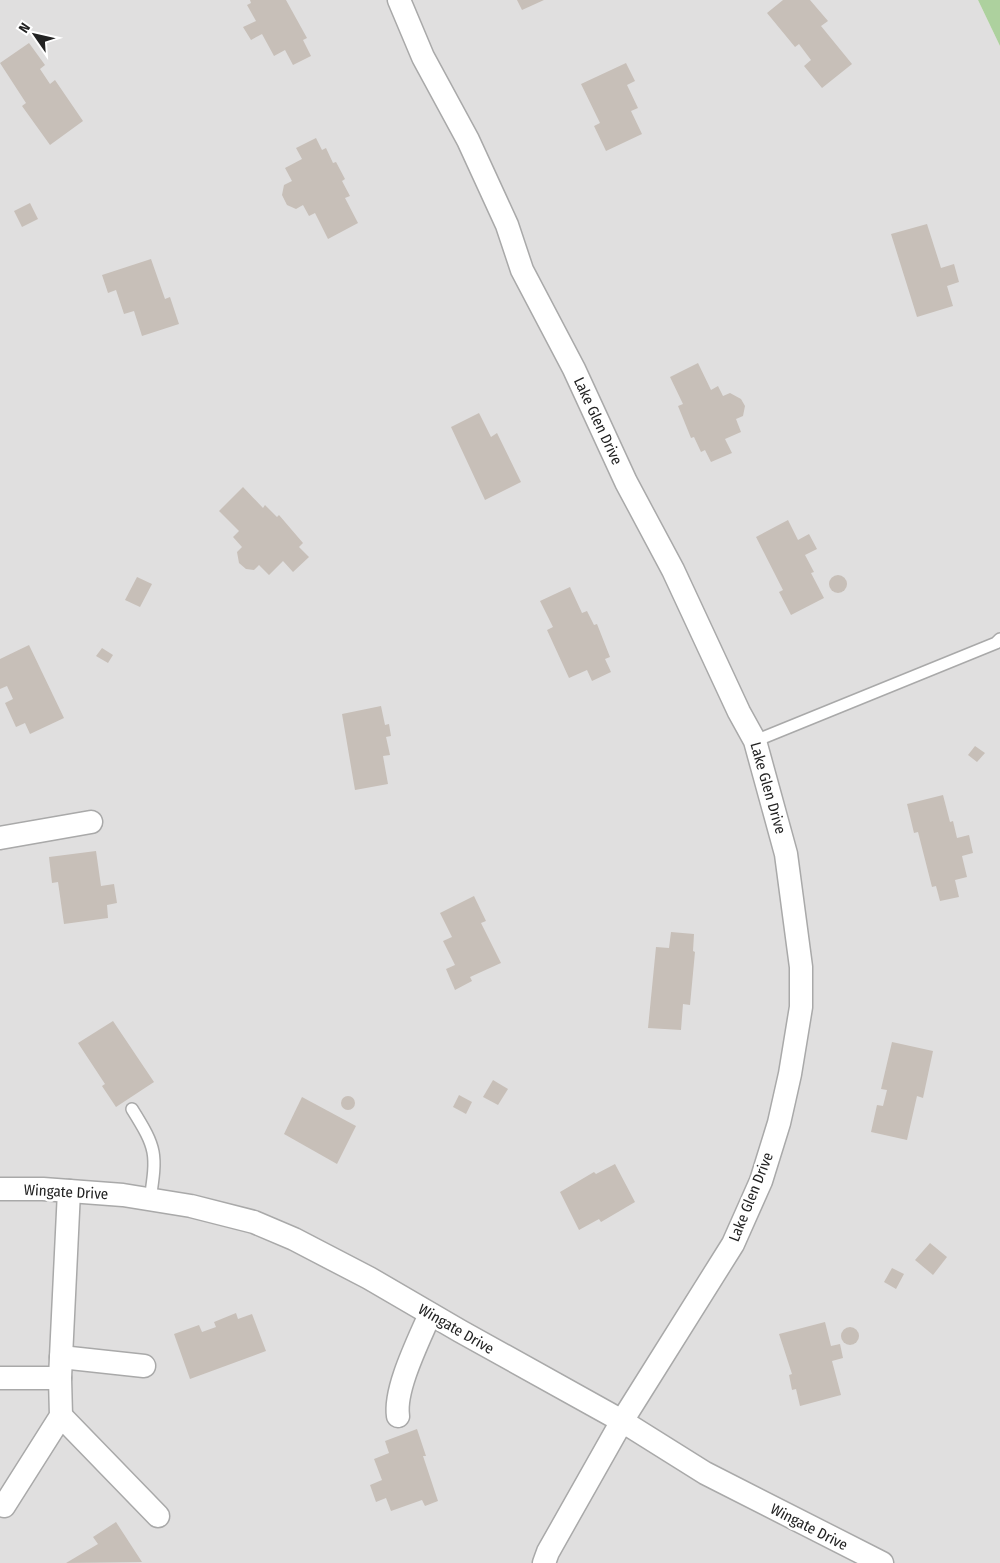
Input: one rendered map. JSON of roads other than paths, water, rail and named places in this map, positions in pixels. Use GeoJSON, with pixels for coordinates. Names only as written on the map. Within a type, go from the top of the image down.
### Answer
{"type":"FeatureCollection","features":[{"type":"Feature","properties":{"kind":"street","name":"Lake Glen Drive"},"geometry":{"type":"LineString","coordinates":[[399,0],[423,57],[472,149],[507,225],[522,270],[574,369],[626,482],[673,570],[739,712],[755,741],[786,854],[801,967],[801,1007],[790,1074],[780,1123],[761,1181],[733,1244],[622,1421],[548,1552],[544,1563]]}},
{"type":"Feature","properties":{"kind":"street"},"geometry":{"type":"LineString","coordinates":[[0,838],[91,822]]}},
{"type":"Feature","properties":{"kind":"street","name":"Wingate Drive"},"geometry":{"type":"LineString","coordinates":[[0,1189],[69,1191],[150,1200],[191,1206],[254,1222],[294,1239],[369,1278],[622,1421],[705,1473],[882,1563]]}},
{"type":"Feature","properties":{"kind":"street"},"geometry":{"type":"LineString","coordinates":[[4,1506],[61,1416],[61,1368],[69,1191]]}},
{"type":"Feature","properties":{"kind":"street"},"geometry":{"type":"LineString","coordinates":[[398,1416],[396,1405],[410,1361],[430,1314]]}},
{"type":"Feature","properties":{"kind":"street"},"geometry":{"type":"LineString","coordinates":[[0,1378],[61,1368],[144,1366]]}},
{"type":"Feature","properties":{"kind":"street"},"geometry":{"type":"LineString","coordinates":[[61,1416],[158,1516]]}},
{"type":"Feature","properties":{"kind":"lane"},"geometry":{"type":"LineString","coordinates":[[755,741],[1000,639]]}},
{"type":"Feature","properties":{"kind":"lane"},"geometry":{"type":"LineString","coordinates":[[132,1109],[150,1139],[156,1162],[150,1200]]}}]}
